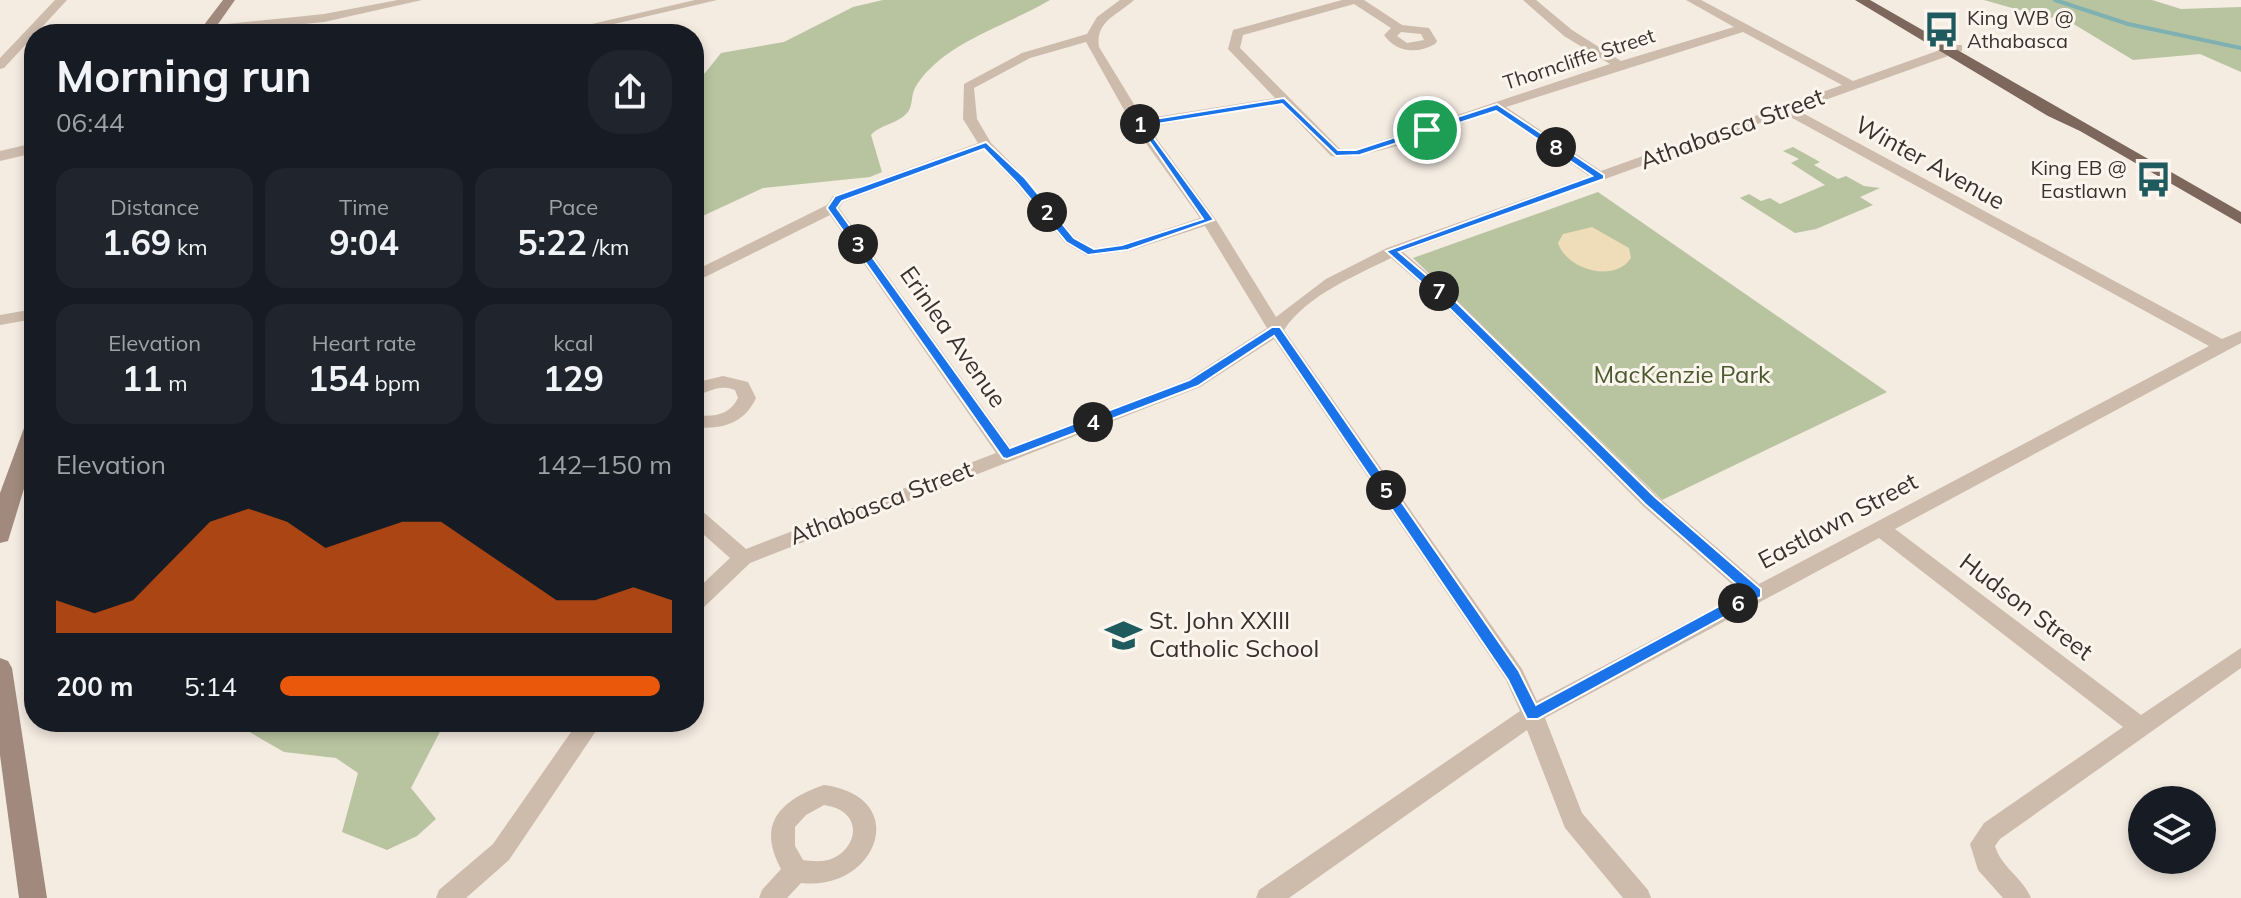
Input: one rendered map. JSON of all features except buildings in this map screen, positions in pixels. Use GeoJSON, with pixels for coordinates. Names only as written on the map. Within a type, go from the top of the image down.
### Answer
{"type":"FeatureCollection","features":[{"type":"Feature","properties":{"kind":"main road"},"geometry":{"type":"LineString","coordinates":[[212,24],[229,0]]}},
{"type":"Feature","properties":{"kind":"main road"},"geometry":{"type":"LineString","coordinates":[[1861,0],[2064,111],[2085,128],[2241,219]]}},
{"type":"Feature","properties":{"kind":"main road"},"geometry":{"type":"LineString","coordinates":[[1877,0],[1953,50]]}},
{"type":"Feature","properties":{"kind":"main road"},"geometry":{"type":"LineString","coordinates":[[0,535],[6,505],[24,456]]}},
{"type":"Feature","properties":{"kind":"main road"},"geometry":{"type":"LineString","coordinates":[[0,668],[33,898]]}},
{"type":"Feature","properties":{"kind":"street"},"geometry":{"type":"LineString","coordinates":[[38,24],[61,0]]}},
{"type":"Feature","properties":{"kind":"street"},"geometry":{"type":"LineString","coordinates":[[273,24],[324,18],[416,0]]}},
{"type":"Feature","properties":{"kind":"street"},"geometry":{"type":"LineString","coordinates":[[601,24],[711,0]]}},
{"type":"Feature","properties":{"kind":"street"},"geometry":{"type":"LineString","coordinates":[[1128,0],[1094,26],[1090,37],[1139,124],[1209,220],[1276,330],[1514,675],[1573,820],[1639,898]]}},
{"type":"Feature","properties":{"kind":"street"},"geometry":{"type":"LineString","coordinates":[[1284,100],[1234,49],[1237,33],[1355,0],[1399,28]]}},
{"type":"Feature","properties":{"kind":"street"},"geometry":{"type":"LineString","coordinates":[[1529,0],[1568,33],[1620,65]]}},
{"type":"Feature","properties":{"kind":"street"},"geometry":{"type":"LineString","coordinates":[[1692,0],[1852,86]]}},
{"type":"Feature","properties":{"kind":"street","name":"Thorncliffe Street"},"geometry":{"type":"LineString","coordinates":[[1284,100],[1336,153],[1357,153],[1620,65],[1743,28]]}},
{"type":"Feature","properties":{"kind":"street"},"geometry":{"type":"LineString","coordinates":[[1090,37],[1046,47],[1004,62],[968,87],[970,119],[986,145],[1070,240],[1092,253],[1124,248],[1209,220]]}},
{"type":"Feature","properties":{"kind":"street"},"geometry":{"type":"LineString","coordinates":[[0,65],[24,39]]}},
{"type":"Feature","properties":{"kind":"street","name":"Athabasca Street"},"geometry":{"type":"LineString","coordinates":[[704,595],[743,558],[1194,383],[1276,330],[1286,315],[1331,282],[1392,251],[1953,50]]}},
{"type":"Feature","properties":{"kind":"street"},"geometry":{"type":"LineString","coordinates":[[1139,124],[1284,100]]}},
{"type":"Feature","properties":{"kind":"street"},"geometry":{"type":"LineString","coordinates":[[1497,107],[1600,177]]}},
{"type":"Feature","properties":{"kind":"street","name":"Winter Avenue"},"geometry":{"type":"LineString","coordinates":[[1787,110],[2232,341]]}},
{"type":"Feature","properties":{"kind":"street"},"geometry":{"type":"LineString","coordinates":[[704,273],[832,208],[838,199],[986,145]]}},
{"type":"Feature","properties":{"kind":"street"},"geometry":{"type":"LineString","coordinates":[[0,156],[24,150]]}},
{"type":"Feature","properties":{"kind":"street","name":"Erinlea Avenue"},"geometry":{"type":"LineString","coordinates":[[832,208],[1007,454]]}},
{"type":"Feature","properties":{"kind":"street"},"geometry":{"type":"LineString","coordinates":[[1392,251],[1443,295],[1650,501],[1756,593]]}},
{"type":"Feature","properties":{"kind":"street"},"geometry":{"type":"LineString","coordinates":[[0,320],[24,316]]}},
{"type":"Feature","properties":{"kind":"street","name":"Eastlawn Street"},"geometry":{"type":"LineString","coordinates":[[1268,898],[1532,714],[2232,341]]}},
{"type":"Feature","properties":{"kind":"street"},"geometry":{"type":"LineString","coordinates":[[704,385],[726,381],[742,386],[747,398],[745,405],[732,417],[704,422]]}},
{"type":"Feature","properties":{"kind":"street"},"geometry":{"type":"LineString","coordinates":[[704,524],[743,558]]}},
{"type":"Feature","properties":{"kind":"street","name":"Hudson Street"},"geometry":{"type":"LineString","coordinates":[[1880,528],[2141,728]]}},
{"type":"Feature","properties":{"kind":"street"},"geometry":{"type":"LineString","coordinates":[[2019,898],[1987,862],[1982,844],[1992,831],[2241,657]]}},
{"type":"Feature","properties":{"kind":"street"},"geometry":{"type":"LineString","coordinates":[[448,898],[501,852],[584,732]]}},
{"type":"Feature","properties":{"kind":"street"},"geometry":{"type":"LineString","coordinates":[[771,898],[796,871]]}},
{"type":"Feature","properties":{"kind":"green space"},"geometry":{"type":"Polygon","coordinates":[[[883,0],[1050,0],[975,37],[929,69],[915,88],[908,112],[871,135],[882,172],[870,177],[763,188],[704,215],[704,74],[721,53],[784,42],[853,7],[883,0]]]}},
{"type":"Feature","properties":{"kind":"green space"},"geometry":{"type":"Polygon","coordinates":[[[1984,0],[2152,0],[2181,9],[2241,7],[2241,72],[2200,54],[2133,60],[2067,20],[1984,0]]]}},
{"type":"Feature","properties":{"kind":"green space"},"geometry":{"type":"Polygon","coordinates":[[[1793,147],[1820,162],[1814,165],[1838,179],[1846,176],[1864,186],[1880,188],[1860,197],[1873,205],[1816,229],[1795,233],[1740,198],[1749,194],[1761,201],[1770,198],[1780,204],[1825,185],[1791,163],[1799,159],[1783,151],[1793,147]]]}},
{"type":"Feature","properties":{"kind":"green space","name":"MacKenzie Park"},"geometry":{"type":"Polygon","coordinates":[[[1598,192],[1887,392],[1662,500],[1413,258],[1598,192]]]}},
{"type":"Feature","properties":{"kind":"green space"},"geometry":{"type":"Polygon","coordinates":[[[249,732],[440,732],[411,788],[436,819],[417,836],[387,850],[342,832],[358,773],[336,758],[284,752],[249,732]]]}},
{"type":"Feature","properties":{"kind":"sand"},"geometry":{"type":"Polygon","coordinates":[[[1592,227],[1629,248],[1631,258],[1623,266],[1603,272],[1591,270],[1570,260],[1563,252],[1558,243],[1563,234],[1592,227]]]}},
{"type":"Feature","properties":{"kind":"waterway"},"geometry":{"type":"LineString","coordinates":[[2055,0],[2128,24],[2241,48]]}},
{"type":"Feature","properties":{"kind":"place","name":"King WB @ Athabasca"},"geometry":{"type":"Point","coordinates":[1941,30]}},
{"type":"Feature","properties":{"kind":"place","name":"King EB @ Eastlawn"},"geometry":{"type":"Point","coordinates":[2153,180]}},
{"type":"Feature","properties":{"kind":"place","name":"St. John XXIII Catholic School"},"geometry":{"type":"Point","coordinates":[1123,635]}},
{"type":"Feature","properties":{"kind":"route"},"geometry":{"type":"LineString","coordinates":[[1284,100],[1336,153],[1357,153],[1427,130],[1497,107],[1600,177],[1392,251],[1443,295],[1650,501],[1756,593],[1532,714],[1514,675],[1276,330],[1194,383],[1007,454],[832,208],[838,199],[986,145],[1070,240],[1092,253],[1124,248],[1209,220],[1139,124],[1284,100]]}}]}
